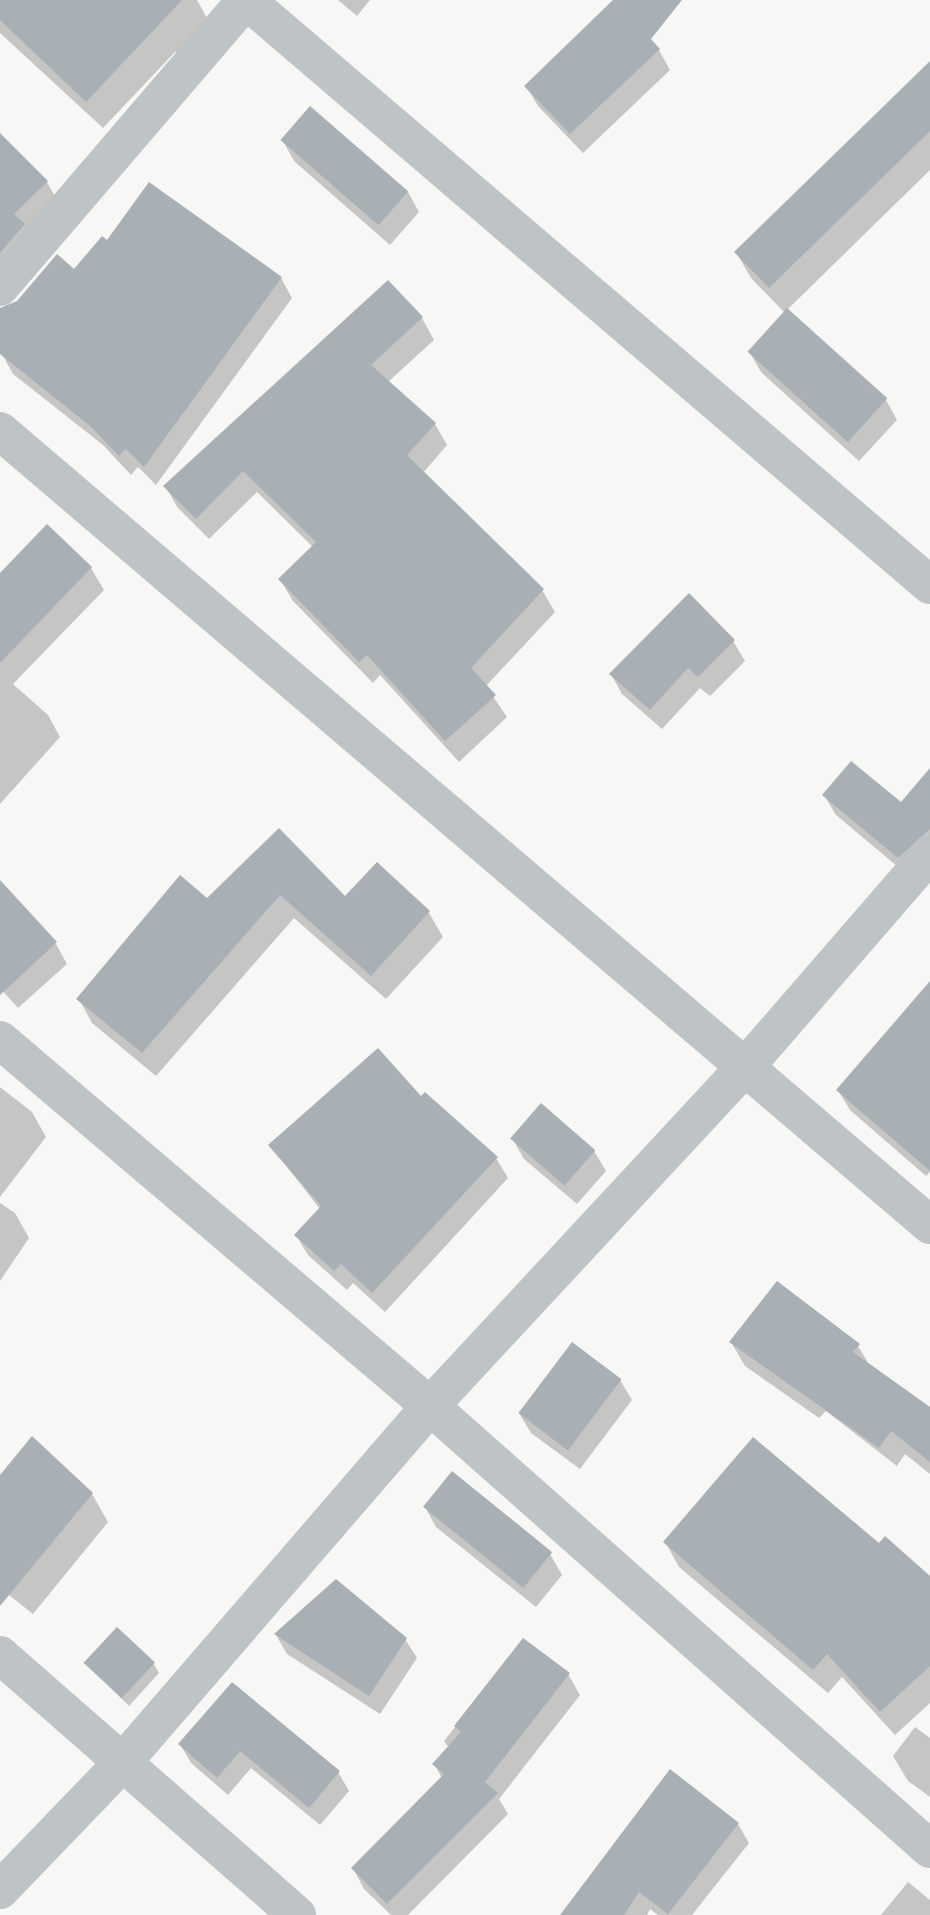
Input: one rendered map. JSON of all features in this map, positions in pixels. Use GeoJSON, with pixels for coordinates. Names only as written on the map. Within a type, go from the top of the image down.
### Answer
{"type":"FeatureCollection","features":[{"type":"Feature","properties":{"kind":"street"},"geometry":{"type":"LineString","coordinates":[[0,287],[246,0],[930,585]]}},
{"type":"Feature","properties":{"kind":"street"},"geometry":{"type":"LineString","coordinates":[[0,431],[747,1065],[930,1225]]}},
{"type":"Feature","properties":{"kind":"street"},"geometry":{"type":"LineString","coordinates":[[0,1890],[123,1762],[430,1406],[747,1065],[930,855]]}},
{"type":"Feature","properties":{"kind":"street"},"geometry":{"type":"LineString","coordinates":[[0,1040],[430,1406],[930,1849]]}},
{"type":"Feature","properties":{"kind":"street"},"geometry":{"type":"LineString","coordinates":[[0,1655],[297,1915]]}},
{"type":"Feature","properties":{"kind":"building"},"geometry":{"type":"Polygon","coordinates":[[[0,0],[182,0],[86,102],[0,20],[0,0]]]}},
{"type":"Feature","properties":{"kind":"building"},"geometry":{"type":"Polygon","coordinates":[[[613,0],[682,0],[651,39],[660,49],[570,134],[524,86],[613,0]]]}},
{"type":"Feature","properties":{"kind":"building"},"geometry":{"type":"Polygon","coordinates":[[[930,61],[930,131],[769,288],[734,252],[930,61]]]}},
{"type":"Feature","properties":{"kind":"building"},"geometry":{"type":"Polygon","coordinates":[[[310,106],[408,191],[379,225],[280,140],[310,106]]]}},
{"type":"Feature","properties":{"kind":"building"},"geometry":{"type":"Polygon","coordinates":[[[0,133],[48,181],[14,214],[25,224],[0,253],[0,133]]]}},
{"type":"Feature","properties":{"kind":"building"},"geometry":{"type":"Polygon","coordinates":[[[149,182],[282,277],[144,467],[126,449],[119,456],[90,426],[0,354],[0,308],[17,301],[57,254],[74,269],[102,236],[107,240],[149,182]]]}},
{"type":"Feature","properties":{"kind":"building"},"geometry":{"type":"Polygon","coordinates":[[[388,280],[423,317],[371,365],[436,423],[407,455],[544,589],[471,668],[496,695],[445,741],[367,655],[359,662],[278,579],[316,542],[243,471],[196,519],[163,486],[388,280]]]}},
{"type":"Feature","properties":{"kind":"building"},"geometry":{"type":"Polygon","coordinates":[[[787,308],[887,398],[848,442],[748,352],[787,308]]]}},
{"type":"Feature","properties":{"kind":"building"},"geometry":{"type":"Polygon","coordinates":[[[47,524],[92,567],[0,663],[0,573],[47,524]]]}},
{"type":"Feature","properties":{"kind":"building"},"geometry":{"type":"Polygon","coordinates":[[[689,593],[735,640],[698,677],[688,668],[650,710],[609,674],[689,593]]]}},
{"type":"Feature","properties":{"kind":"building"},"geometry":{"type":"Polygon","coordinates":[[[851,761],[901,802],[930,768],[930,829],[898,858],[822,795],[851,761]]]}},
{"type":"Feature","properties":{"kind":"building"},"geometry":{"type":"Polygon","coordinates":[[[279,828],[345,896],[377,862],[430,911],[371,976],[280,895],[142,1053],[76,999],[180,875],[207,898],[279,828]]]}},
{"type":"Feature","properties":{"kind":"building"},"geometry":{"type":"Polygon","coordinates":[[[0,880],[57,942],[0,995],[0,880]]]}},
{"type":"Feature","properties":{"kind":"building"},"geometry":{"type":"Polygon","coordinates":[[[930,981],[930,1171],[836,1090],[930,981]]]}},
{"type":"Feature","properties":{"kind":"building"},"geometry":{"type":"Polygon","coordinates":[[[378,1048],[421,1096],[425,1092],[498,1157],[372,1293],[341,1264],[334,1271],[294,1235],[321,1206],[268,1145],[378,1048]]]}},
{"type":"Feature","properties":{"kind":"building"},"geometry":{"type":"Polygon","coordinates":[[[541,1103],[595,1150],[565,1186],[510,1138],[541,1103]]]}},
{"type":"Feature","properties":{"kind":"building"},"geometry":{"type":"Polygon","coordinates":[[[777,1281],[860,1344],[853,1352],[930,1407],[930,1462],[891,1431],[879,1448],[729,1342],[777,1281]]]}},
{"type":"Feature","properties":{"kind":"building"},"geometry":{"type":"Polygon","coordinates":[[[572,1342],[622,1379],[568,1450],[518,1413],[572,1342]]]}},
{"type":"Feature","properties":{"kind":"building"},"geometry":{"type":"Polygon","coordinates":[[[32,1436],[93,1493],[0,1606],[0,1475],[32,1436]]]}},
{"type":"Feature","properties":{"kind":"building"},"geometry":{"type":"Polygon","coordinates":[[[753,1437],[879,1543],[885,1536],[930,1576],[930,1666],[880,1712],[827,1654],[813,1670],[663,1542],[753,1437]]]}},
{"type":"Feature","properties":{"kind":"building"},"geometry":{"type":"Polygon","coordinates":[[[452,1471],[552,1552],[523,1588],[423,1507],[452,1471]]]}},
{"type":"Feature","properties":{"kind":"building"},"geometry":{"type":"Polygon","coordinates":[[[336,1579],[407,1638],[369,1696],[274,1634],[336,1579]]]}},
{"type":"Feature","properties":{"kind":"building"},"geometry":{"type":"Polygon","coordinates":[[[117,1627],[155,1662],[122,1698],[84,1663],[117,1627]]]}},
{"type":"Feature","properties":{"kind":"building"},"geometry":{"type":"Polygon","coordinates":[[[523,1638],[570,1673],[485,1782],[498,1793],[387,1904],[351,1868],[444,1774],[432,1764],[461,1732],[454,1726],[523,1638]]]}},
{"type":"Feature","properties":{"kind":"building"},"geometry":{"type":"Polygon","coordinates":[[[232,1682],[340,1771],[309,1808],[240,1751],[217,1778],[178,1744],[232,1682]]]}},
{"type":"Feature","properties":{"kind":"building"},"geometry":{"type":"Polygon","coordinates":[[[670,1769],[739,1823],[668,1914],[639,1892],[624,1915],[560,1915],[670,1769]]]}}]}
